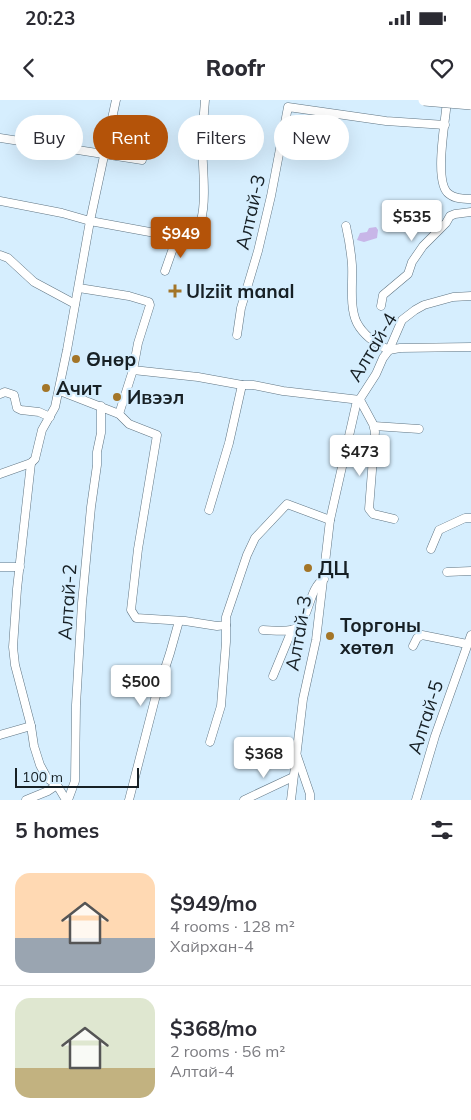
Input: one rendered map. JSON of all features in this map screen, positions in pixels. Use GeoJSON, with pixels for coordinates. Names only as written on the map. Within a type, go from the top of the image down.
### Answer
{"type":"FeatureCollection","features":[{"type":"Feature","properties":{"kind":"main road"},"geometry":{"type":"LineString","coordinates":[[424,100],[471,104]]}},
{"type":"Feature","properties":{"kind":"street"},"geometry":{"type":"LineString","coordinates":[[113,115],[116,100]]}},
{"type":"Feature","properties":{"kind":"street"},"geometry":{"type":"LineString","coordinates":[[0,201],[62,213],[90,221],[166,235],[179,240],[187,238],[194,232],[200,220],[203,206],[202,138],[205,100]]}},
{"type":"Feature","properties":{"kind":"street"},"geometry":{"type":"LineString","coordinates":[[447,100],[440,172],[442,184],[448,194],[460,199],[471,199]]}},
{"type":"Feature","properties":{"kind":"street","name":"Алтай-3"},"geometry":{"type":"LineString","coordinates":[[238,335],[241,308],[258,251],[271,196],[288,108],[386,121],[445,125]]}},
{"type":"Feature","properties":{"kind":"street"},"geometry":{"type":"LineString","coordinates":[[0,138],[93,152]]}},
{"type":"Feature","properties":{"kind":"street"},"geometry":{"type":"LineString","coordinates":[[0,474],[31,463],[35,459],[42,430],[50,417],[60,391],[90,221],[104,160]]}},
{"type":"Feature","properties":{"kind":"street","name":"Алтай-4"},"geometry":{"type":"LineString","coordinates":[[381,306],[383,295],[408,274],[412,262],[423,246],[446,223],[450,216],[471,212]]}},
{"type":"Feature","properties":{"kind":"street"},"geometry":{"type":"LineString","coordinates":[[346,226],[350,242],[355,317],[375,344],[389,350],[400,348],[471,347]]}},
{"type":"Feature","properties":{"kind":"street"},"geometry":{"type":"LineString","coordinates":[[165,271],[172,250],[179,240]]}},
{"type":"Feature","properties":{"kind":"street"},"geometry":{"type":"LineString","coordinates":[[0,254],[8,258],[34,282],[75,304]]}},
{"type":"Feature","properties":{"kind":"street"},"geometry":{"type":"LineString","coordinates":[[79,288],[129,296],[148,302],[150,305],[119,414]]}},
{"type":"Feature","properties":{"kind":"street","name":"Алтай-4"},"geometry":{"type":"LineString","coordinates":[[360,400],[389,350],[402,320],[424,305],[453,297],[471,296]]}},
{"type":"Feature","properties":{"kind":"street"},"geometry":{"type":"LineString","coordinates":[[133,370],[198,377],[283,391],[360,400],[374,426],[375,432],[369,509],[373,514],[394,519]]}},
{"type":"Feature","properties":{"kind":"street"},"geometry":{"type":"LineString","coordinates":[[209,510],[229,443],[242,385]]}},
{"type":"Feature","properties":{"kind":"street"},"geometry":{"type":"LineString","coordinates":[[60,391],[119,414],[129,424],[158,435],[138,549],[131,610],[136,618],[217,626],[226,625]]}},
{"type":"Feature","properties":{"kind":"street"},"geometry":{"type":"LineString","coordinates":[[0,394],[5,392],[14,395],[17,408],[21,410],[39,412],[50,417]]}},
{"type":"Feature","properties":{"kind":"street","name":"Алтай-3"},"geometry":{"type":"LineString","coordinates":[[291,800],[302,699],[316,640],[330,520],[353,416],[360,400]]}},
{"type":"Feature","properties":{"kind":"street","name":"Алтай-2"},"geometry":{"type":"LineString","coordinates":[[67,800],[74,781],[82,603],[97,452],[101,433],[101,406]]}},
{"type":"Feature","properties":{"kind":"street"},"geometry":{"type":"LineString","coordinates":[[374,426],[419,430]]}},
{"type":"Feature","properties":{"kind":"street"},"geometry":{"type":"LineString","coordinates":[[31,463],[13,647],[15,665],[40,765],[47,778],[57,785],[67,800]]}},
{"type":"Feature","properties":{"kind":"street"},"geometry":{"type":"LineString","coordinates":[[210,742],[221,706],[226,617],[255,538],[287,504],[330,520]]}},
{"type":"Feature","properties":{"kind":"street"},"geometry":{"type":"LineString","coordinates":[[431,549],[439,530],[465,518],[471,518]]}},
{"type":"Feature","properties":{"kind":"street"},"geometry":{"type":"LineString","coordinates":[[0,567],[20,567]]}},
{"type":"Feature","properties":{"kind":"street"},"geometry":{"type":"LineString","coordinates":[[447,572],[471,571]]}},
{"type":"Feature","properties":{"kind":"street"},"geometry":{"type":"LineString","coordinates":[[272,676],[292,630],[302,621],[313,590],[318,582],[324,579]]}},
{"type":"Feature","properties":{"kind":"street"},"geometry":{"type":"LineString","coordinates":[[129,800],[154,699],[179,621]]}},
{"type":"Feature","properties":{"kind":"street"},"geometry":{"type":"LineString","coordinates":[[263,630],[292,630]]}},
{"type":"Feature","properties":{"kind":"street","name":"Алтай-5"},"geometry":{"type":"LineString","coordinates":[[416,800],[435,736],[471,634]]}},
{"type":"Feature","properties":{"kind":"street"},"geometry":{"type":"LineString","coordinates":[[413,646],[422,635],[467,644]]}},
{"type":"Feature","properties":{"kind":"street"},"geometry":{"type":"LineString","coordinates":[[0,735],[31,726]]}},
{"type":"Feature","properties":{"kind":"street"},"geometry":{"type":"LineString","coordinates":[[296,751],[310,794],[310,800]]}},
{"type":"Feature","properties":{"kind":"street"},"geometry":{"type":"LineString","coordinates":[[244,800],[293,777]]}},
{"type":"Feature","properties":{"kind":"street"},"geometry":{"type":"LineString","coordinates":[[26,800],[57,785]]}},
{"type":"Feature","properties":{"kind":"shaded area"},"geometry":{"type":"Polygon","coordinates":[[[376,227],[378,230],[377,238],[364,242],[357,240],[360,233],[367,232],[369,228],[376,227]]]}},
{"type":"Feature","properties":{"kind":"place","name":"Ulziit manal"},"geometry":{"type":"Point","coordinates":[175,291]}},
{"type":"Feature","properties":{"kind":"place","name":"Өнөр"},"geometry":{"type":"Point","coordinates":[76,359]}},
{"type":"Feature","properties":{"kind":"place","name":"Ачит"},"geometry":{"type":"Point","coordinates":[46,388]}},
{"type":"Feature","properties":{"kind":"place","name":"Ивээл"},"geometry":{"type":"Point","coordinates":[117,397]}},
{"type":"Feature","properties":{"kind":"place","name":"ДЦ"},"geometry":{"type":"Point","coordinates":[308,568]}},
{"type":"Feature","properties":{"kind":"place","name":"Торгоны хөтөл"},"geometry":{"type":"Point","coordinates":[330,636]}}]}
